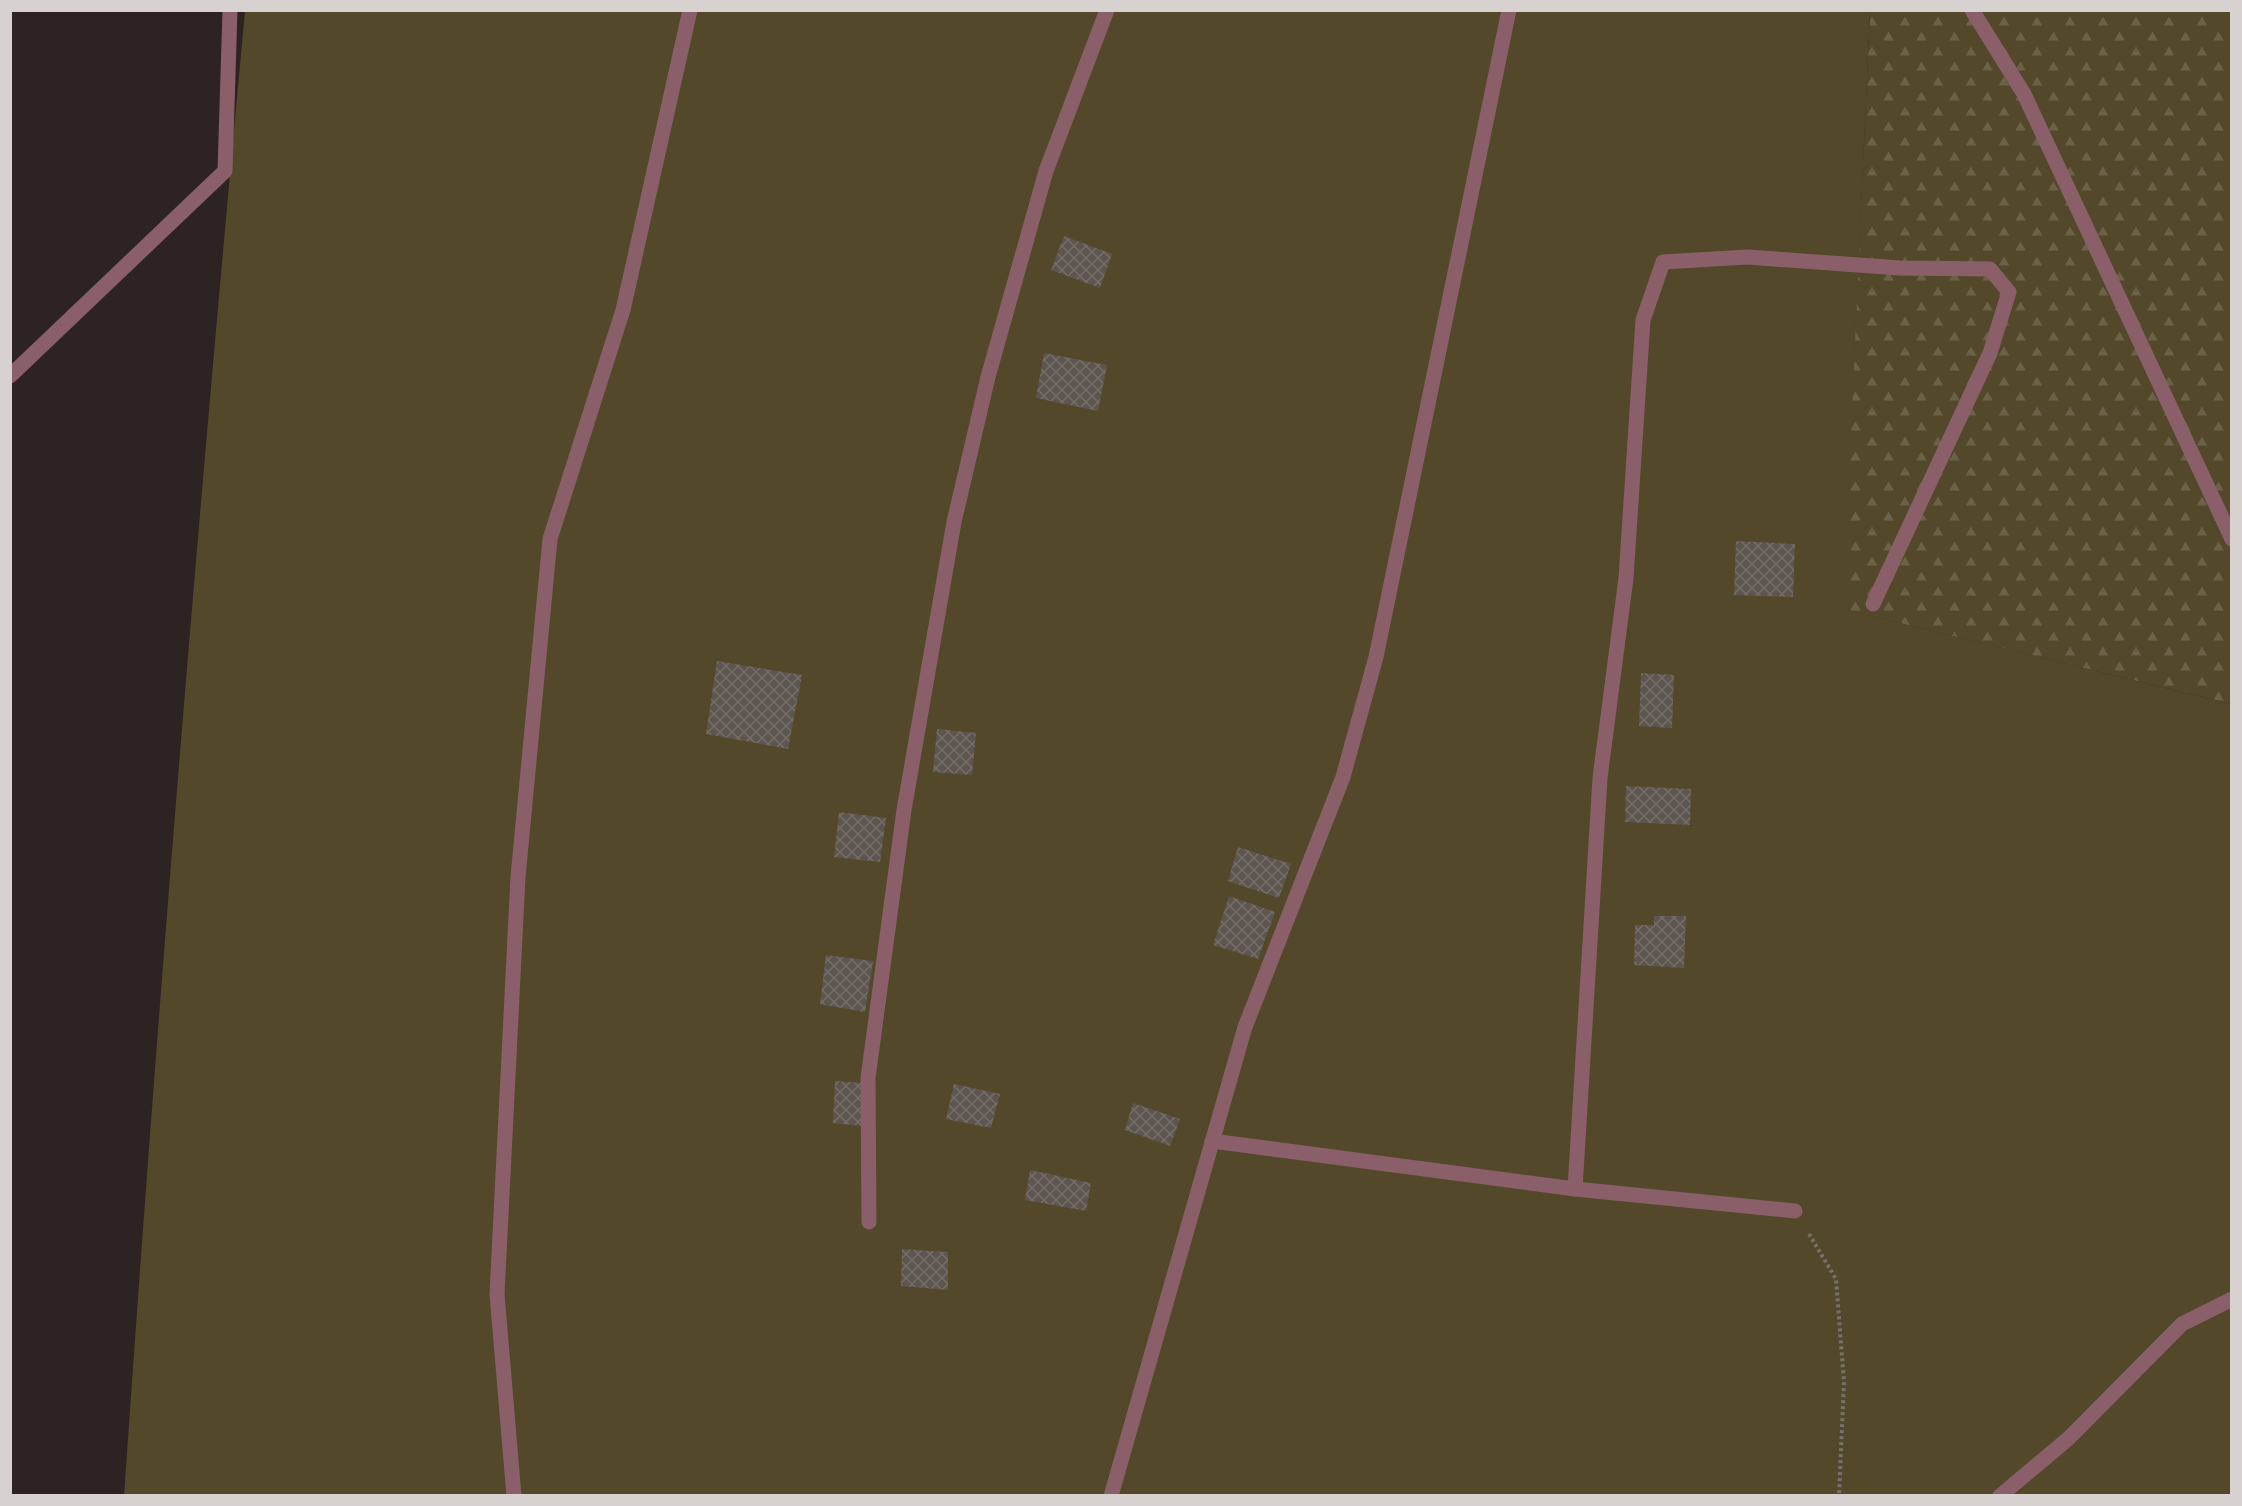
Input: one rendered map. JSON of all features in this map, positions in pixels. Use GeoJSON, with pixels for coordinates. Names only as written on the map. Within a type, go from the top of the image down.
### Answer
{"type":"FeatureCollection","features":[{"type":"Feature","properties":{"kind":"lane"},"geometry":{"type":"LineString","coordinates":[[10,375],[225,171],[230,10]]}},
{"type":"Feature","properties":{"kind":"lane"},"geometry":{"type":"LineString","coordinates":[[514,1496],[497,1294],[518,877],[550,539],[623,310],[690,10]]}},
{"type":"Feature","properties":{"kind":"lane"},"geometry":{"type":"LineString","coordinates":[[869,1222],[868,1078],[904,810],[954,522],[988,377],[1046,171],[1107,10]]}},
{"type":"Feature","properties":{"kind":"lane"},"geometry":{"type":"LineString","coordinates":[[1111,1496],[1245,1027],[1342,777],[1376,657],[1509,10]]}},
{"type":"Feature","properties":{"kind":"lane"},"geometry":{"type":"LineString","coordinates":[[1972,10],[2024,94],[2232,539]]}},
{"type":"Feature","properties":{"kind":"lane"},"geometry":{"type":"LineString","coordinates":[[1575,1189],[1600,778],[1626,578],[1643,320],[1664,262],[1747,257],[1900,268],[1989,269],[2009,292],[1989,353],[1873,604]]}},
{"type":"Feature","properties":{"kind":"lane"},"geometry":{"type":"LineString","coordinates":[[1212,1141],[1575,1189],[1795,1211]]}},
{"type":"Feature","properties":{"kind":"lane"},"geometry":{"type":"LineString","coordinates":[[2000,1496],[2069,1438],[2182,1323],[2232,1299]]}},
{"type":"Feature","properties":{"kind":"path"},"geometry":{"type":"LineString","coordinates":[[1795,1211],[1836,1278],[1844,1382],[1839,1496]]}},
{"type":"Feature","properties":{"kind":"green space"},"geometry":{"type":"Polygon","coordinates":[[[245,11],[1870,11],[1843,609],[2231,704],[2231,1495],[124,1496],[180,753],[245,11]]]}},
{"type":"Feature","properties":{"kind":"green space"},"geometry":{"type":"Polygon","coordinates":[[[1870,11],[2231,11],[2231,704],[1842,609],[1870,11]]]}},
{"type":"Feature","properties":{"kind":"building"},"geometry":{"type":"Polygon","coordinates":[[[1064,236],[1112,254],[1100,288],[1051,270],[1064,236]]]}},
{"type":"Feature","properties":{"kind":"building"},"geometry":{"type":"Polygon","coordinates":[[[1044,353],[1107,365],[1098,411],[1036,398],[1044,353]]]}},
{"type":"Feature","properties":{"kind":"building"},"geometry":{"type":"Polygon","coordinates":[[[1736,541],[1795,544],[1793,597],[1734,595],[1736,541]]]}},
{"type":"Feature","properties":{"kind":"building"},"geometry":{"type":"Polygon","coordinates":[[[717,661],[802,675],[788,749],[706,734],[717,661]]]}},
{"type":"Feature","properties":{"kind":"building"},"geometry":{"type":"Polygon","coordinates":[[[1641,673],[1674,675],[1672,728],[1639,726],[1641,673]]]}},
{"type":"Feature","properties":{"kind":"building"},"geometry":{"type":"Polygon","coordinates":[[[937,729],[976,733],[972,775],[933,772],[937,729]]]}},
{"type":"Feature","properties":{"kind":"building"},"geometry":{"type":"Polygon","coordinates":[[[1626,786],[1691,789],[1690,825],[1625,822],[1626,786]]]}},
{"type":"Feature","properties":{"kind":"building"},"geometry":{"type":"Polygon","coordinates":[[[839,812],[886,818],[880,862],[834,857],[839,812]]]}},
{"type":"Feature","properties":{"kind":"building"},"geometry":{"type":"Polygon","coordinates":[[[1238,847],[1291,864],[1279,898],[1228,881],[1238,847]]]}},
{"type":"Feature","properties":{"kind":"building"},"geometry":{"type":"Polygon","coordinates":[[[1229,896],[1275,912],[1258,959],[1213,945],[1229,896]]]}},
{"type":"Feature","properties":{"kind":"building"},"geometry":{"type":"Polygon","coordinates":[[[1654,916],[1686,916],[1684,968],[1634,965],[1635,925],[1654,925],[1654,916]]]}},
{"type":"Feature","properties":{"kind":"building"},"geometry":{"type":"Polygon","coordinates":[[[826,955],[873,961],[865,1012],[820,1004],[826,955]]]}},
{"type":"Feature","properties":{"kind":"building"},"geometry":{"type":"Polygon","coordinates":[[[835,1081],[863,1083],[862,1126],[833,1123],[835,1081]]]}},
{"type":"Feature","properties":{"kind":"building"},"geometry":{"type":"Polygon","coordinates":[[[954,1084],[1000,1094],[991,1128],[946,1119],[954,1084]]]}},
{"type":"Feature","properties":{"kind":"building"},"geometry":{"type":"Polygon","coordinates":[[[1133,1103],[1180,1119],[1170,1146],[1125,1130],[1133,1103]]]}},
{"type":"Feature","properties":{"kind":"building"},"geometry":{"type":"Polygon","coordinates":[[[1030,1170],[1091,1183],[1086,1211],[1025,1200],[1030,1170]]]}},
{"type":"Feature","properties":{"kind":"building"},"geometry":{"type":"Polygon","coordinates":[[[902,1249],[948,1252],[948,1290],[901,1286],[902,1249]]]}}]}
